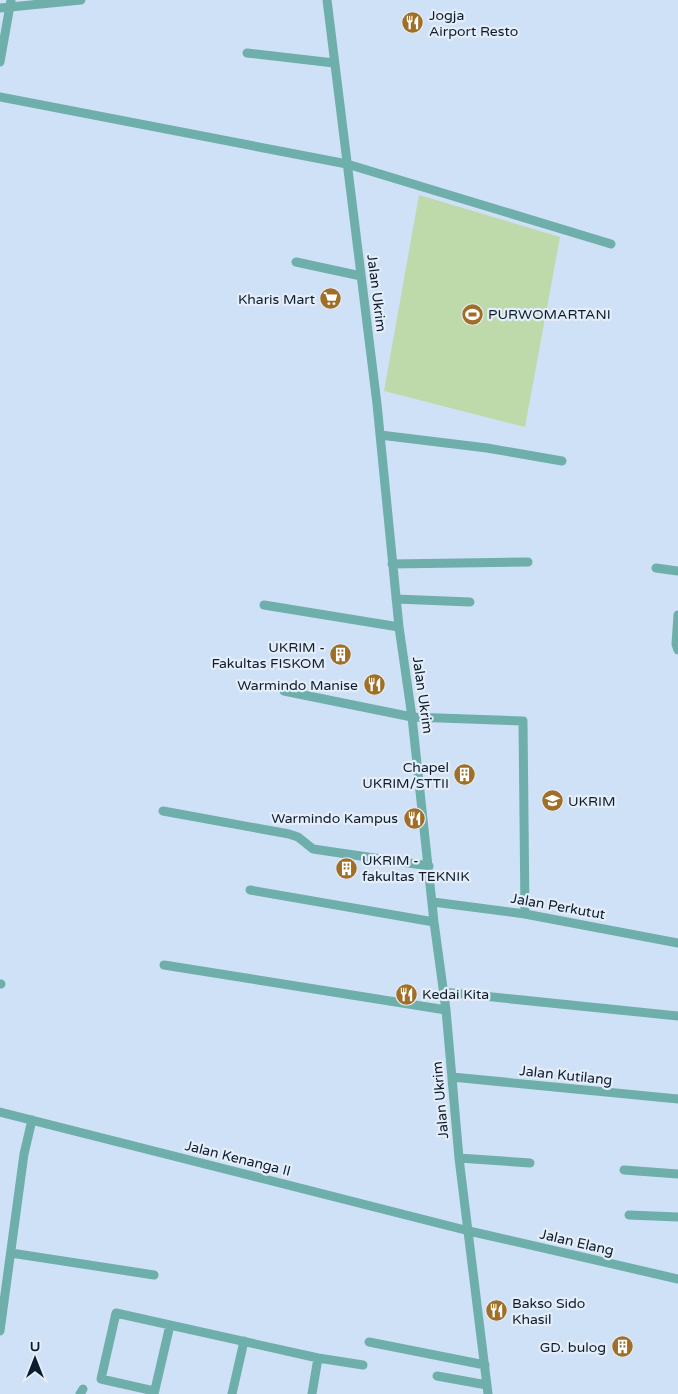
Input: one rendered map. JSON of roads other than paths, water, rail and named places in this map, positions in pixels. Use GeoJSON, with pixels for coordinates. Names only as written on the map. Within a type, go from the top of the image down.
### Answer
{"type":"FeatureCollection","features":[{"type":"Feature","properties":{"kind":"street"},"geometry":{"type":"LineString","coordinates":[[0,8],[11,3],[81,0]]}},
{"type":"Feature","properties":{"kind":"street","name":"Jalan Ukrim"},"geometry":{"type":"LineString","coordinates":[[327,0],[380,435],[399,627],[412,717],[434,922],[446,1010],[459,1158],[488,1390]]}},
{"type":"Feature","properties":{"kind":"street"},"geometry":{"type":"LineString","coordinates":[[0,62],[11,3]]}},
{"type":"Feature","properties":{"kind":"street"},"geometry":{"type":"LineString","coordinates":[[246,53],[334,63]]}},
{"type":"Feature","properties":{"kind":"street"},"geometry":{"type":"LineString","coordinates":[[0,97],[347,164],[611,244]]}},
{"type":"Feature","properties":{"kind":"street"},"geometry":{"type":"LineString","coordinates":[[296,262],[361,276]]}},
{"type":"Feature","properties":{"kind":"street"},"geometry":{"type":"LineString","coordinates":[[380,435],[487,448],[562,461]]}},
{"type":"Feature","properties":{"kind":"street"},"geometry":{"type":"LineString","coordinates":[[392,564],[528,562]]}},
{"type":"Feature","properties":{"kind":"street"},"geometry":{"type":"LineString","coordinates":[[656,568],[678,571]]}},
{"type":"Feature","properties":{"kind":"street"},"geometry":{"type":"LineString","coordinates":[[396,599],[470,602]]}},
{"type":"Feature","properties":{"kind":"street"},"geometry":{"type":"LineString","coordinates":[[264,605],[399,627]]}},
{"type":"Feature","properties":{"kind":"street"},"geometry":{"type":"LineString","coordinates":[[678,614],[676,644],[678,650]]}},
{"type":"Feature","properties":{"kind":"street"},"geometry":{"type":"LineString","coordinates":[[284,691],[412,717],[523,722],[525,914]]}},
{"type":"Feature","properties":{"kind":"street"},"geometry":{"type":"LineString","coordinates":[[163,811],[289,834],[298,837],[313,849],[429,866]]}},
{"type":"Feature","properties":{"kind":"street"},"geometry":{"type":"LineString","coordinates":[[250,890],[434,922]]}},
{"type":"Feature","properties":{"kind":"street","name":"Jalan Perkutut"},"geometry":{"type":"LineString","coordinates":[[433,902],[525,914],[678,943]]}},
{"type":"Feature","properties":{"kind":"street"},"geometry":{"type":"LineString","coordinates":[[164,965],[446,1010]]}},
{"type":"Feature","properties":{"kind":"street"},"geometry":{"type":"LineString","coordinates":[[443,992],[678,1016]]}},
{"type":"Feature","properties":{"kind":"street","name":"Jalan Kutilang"},"geometry":{"type":"LineString","coordinates":[[452,1077],[678,1100]]}},
{"type":"Feature","properties":{"kind":"street","name":"Jalan Kenanga II"},"geometry":{"type":"LineString","coordinates":[[0,1112],[469,1231]]}},
{"type":"Feature","properties":{"kind":"street"},"geometry":{"type":"LineString","coordinates":[[0,1329],[24,1154],[32,1120]]}},
{"type":"Feature","properties":{"kind":"street"},"geometry":{"type":"LineString","coordinates":[[459,1158],[530,1163]]}},
{"type":"Feature","properties":{"kind":"street"},"geometry":{"type":"LineString","coordinates":[[624,1170],[678,1174]]}},
{"type":"Feature","properties":{"kind":"street"},"geometry":{"type":"LineString","coordinates":[[629,1215],[678,1217]]}},
{"type":"Feature","properties":{"kind":"street","name":"Jalan Elang"},"geometry":{"type":"LineString","coordinates":[[469,1231],[678,1279]]}},
{"type":"Feature","properties":{"kind":"street"},"geometry":{"type":"LineString","coordinates":[[11,1253],[154,1276]]}},
{"type":"Feature","properties":{"kind":"street"},"geometry":{"type":"LineString","coordinates":[[170,1324],[154,1392],[101,1378],[116,1313],[170,1324],[318,1358],[363,1365]]}},
{"type":"Feature","properties":{"kind":"street"},"geometry":{"type":"LineString","coordinates":[[232,1394],[244,1341]]}},
{"type":"Feature","properties":{"kind":"street"},"geometry":{"type":"LineString","coordinates":[[369,1342],[485,1365]]}},
{"type":"Feature","properties":{"kind":"street"},"geometry":{"type":"LineString","coordinates":[[312,1394],[318,1358]]}},
{"type":"Feature","properties":{"kind":"street"},"geometry":{"type":"LineString","coordinates":[[437,1376],[488,1390]]}},
{"type":"Feature","properties":{"kind":"place","name":"Jogja Airport Resto"},"geometry":{"type":"Point","coordinates":[413,23]}},
{"type":"Feature","properties":{"kind":"place","name":"Kharis Mart"},"geometry":{"type":"Point","coordinates":[331,299]}},
{"type":"Feature","properties":{"kind":"place","name":"PURWOMARTANI"},"geometry":{"type":"Point","coordinates":[472,314]}},
{"type":"Feature","properties":{"kind":"place","name":"UKRIM - Fakultas FISKOM"},"geometry":{"type":"Point","coordinates":[341,655]}},
{"type":"Feature","properties":{"kind":"place","name":"Warmindo Manise"},"geometry":{"type":"Point","coordinates":[374,685]}},
{"type":"Feature","properties":{"kind":"place","name":"Chapel UKRIM/STTII"},"geometry":{"type":"Point","coordinates":[465,775]}},
{"type":"Feature","properties":{"kind":"place","name":"UKRIM"},"geometry":{"type":"Point","coordinates":[552,801]}},
{"type":"Feature","properties":{"kind":"place","name":"Warmindo Kampus"},"geometry":{"type":"Point","coordinates":[414,818]}},
{"type":"Feature","properties":{"kind":"place","name":"UKRIM - fakultas TEKNIK"},"geometry":{"type":"Point","coordinates":[346,868]}},
{"type":"Feature","properties":{"kind":"place","name":"Kedai Kita"},"geometry":{"type":"Point","coordinates":[406,994]}},
{"type":"Feature","properties":{"kind":"place","name":"Bakso Sido Khasil"},"geometry":{"type":"Point","coordinates":[496,1311]}},
{"type":"Feature","properties":{"kind":"place","name":"GD. bulog"},"geometry":{"type":"Point","coordinates":[622,1347]}}]}
